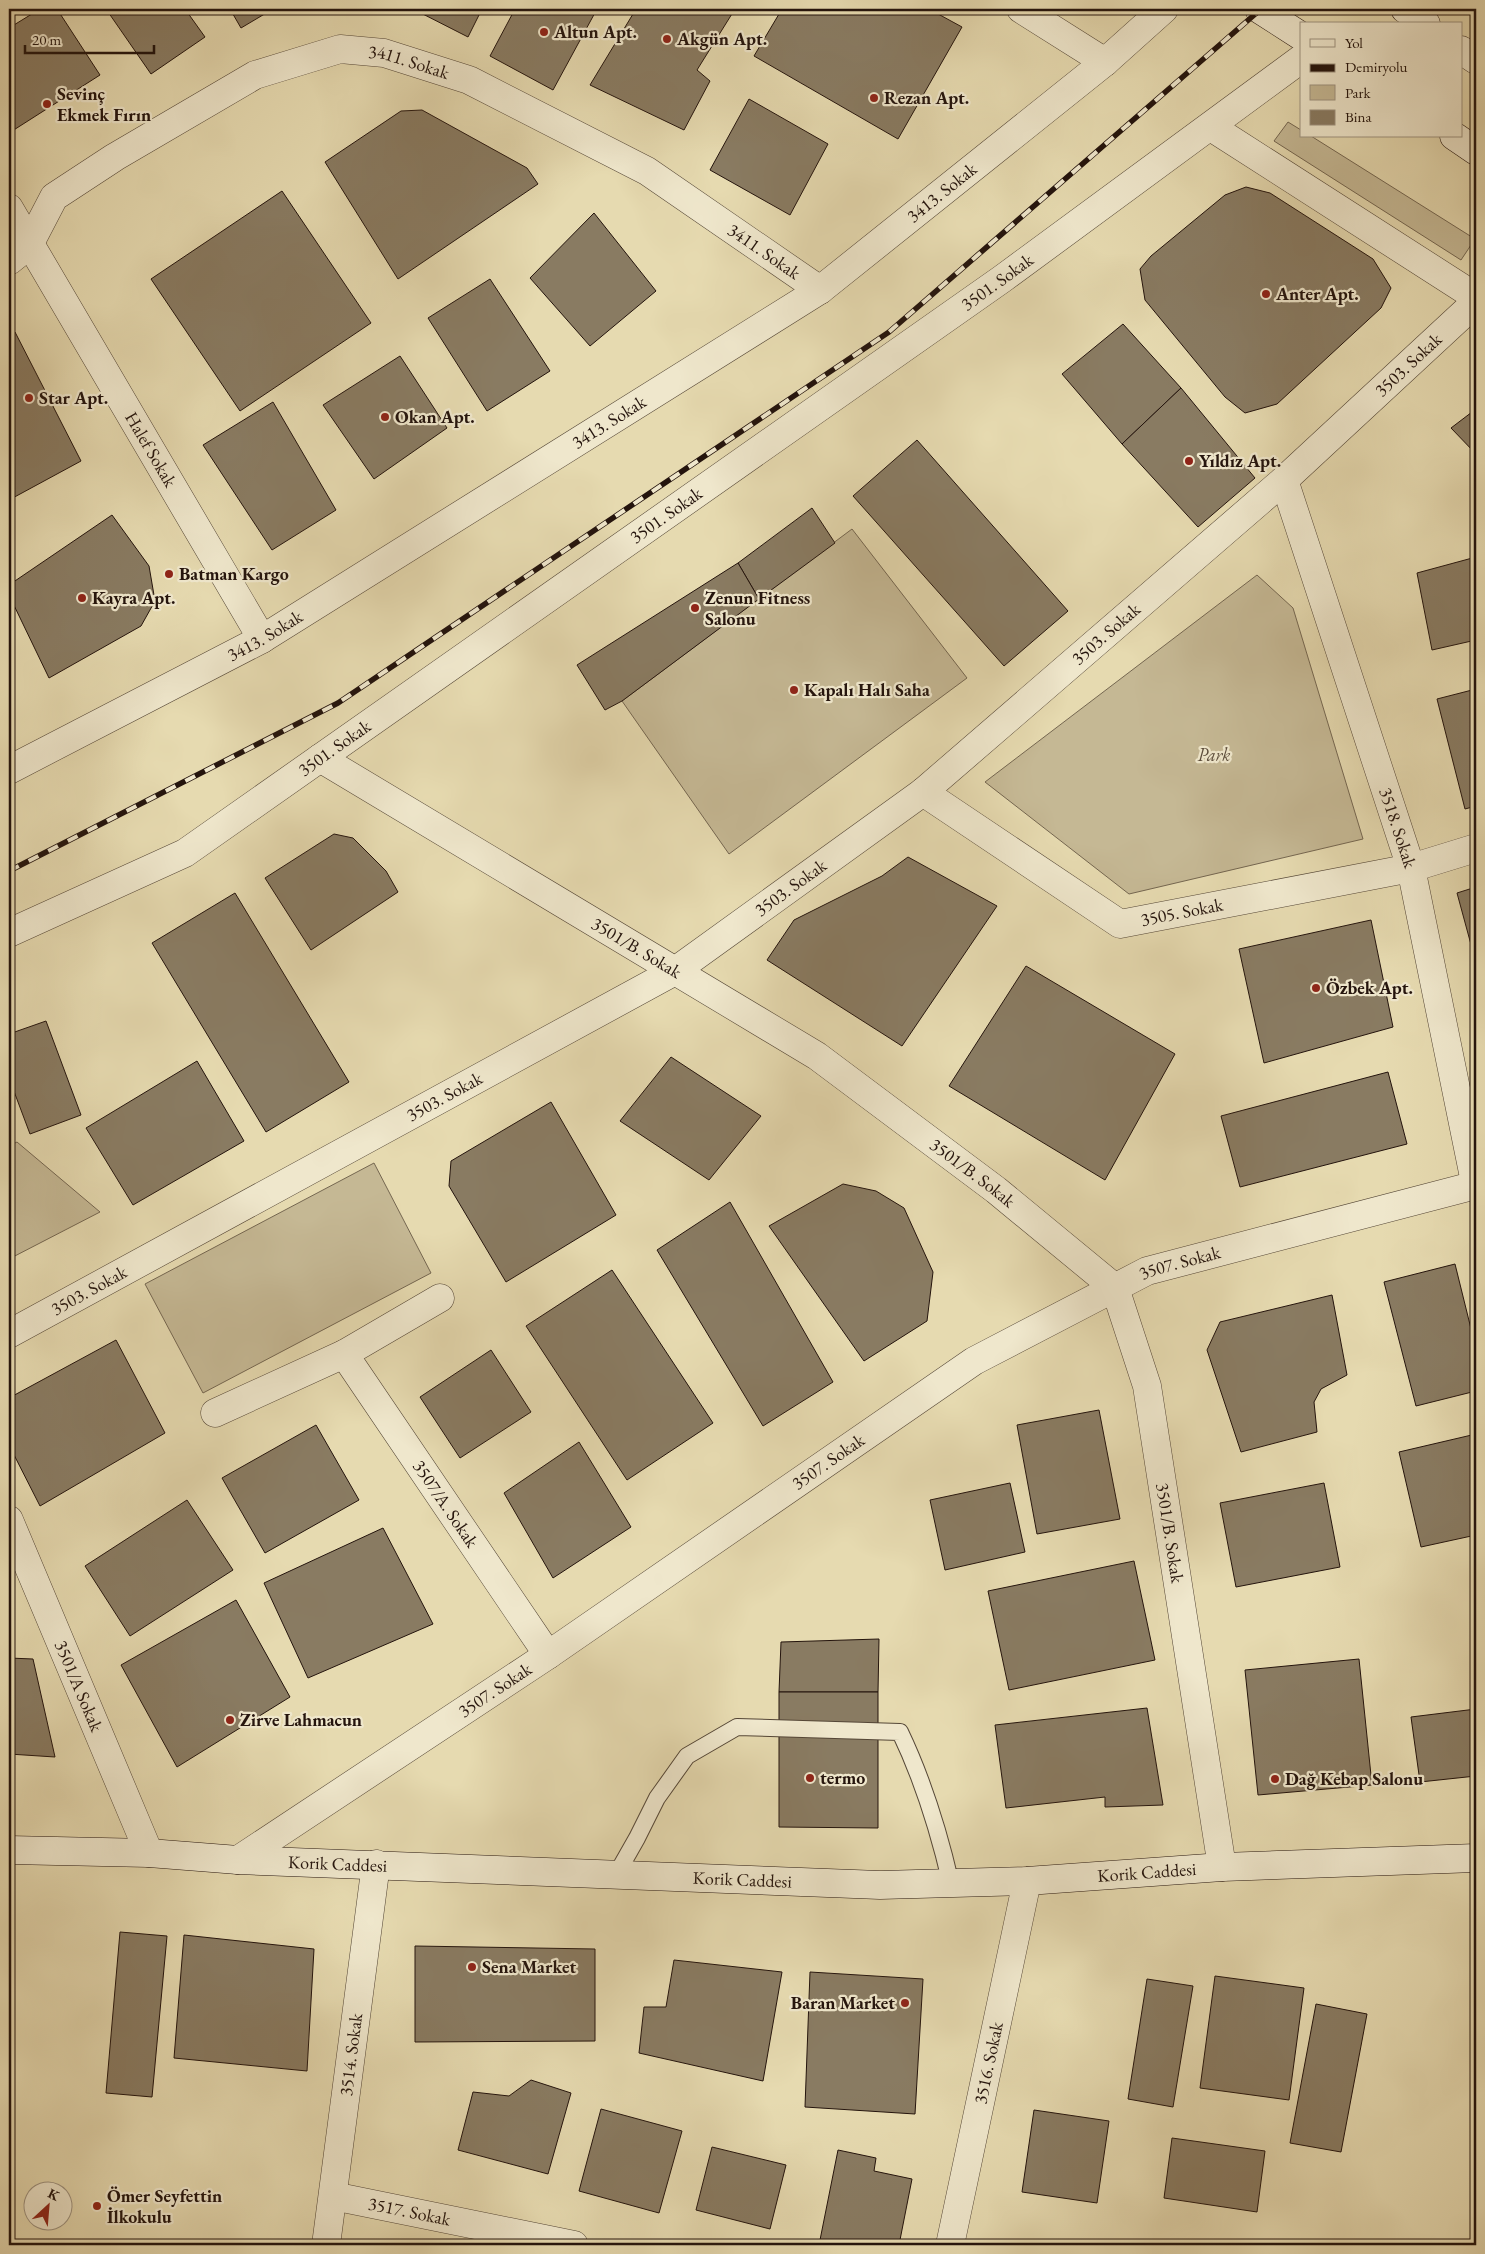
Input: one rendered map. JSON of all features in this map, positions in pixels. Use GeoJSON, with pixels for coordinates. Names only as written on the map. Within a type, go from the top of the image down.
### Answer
{"type":"FeatureCollection","features":[{"type":"Feature","properties":{"kind":"street"},"geometry":{"type":"LineString","coordinates":[[1021,9],[1105,62]]}},
{"type":"Feature","properties":{"kind":"street","name":"3413. Sokak"},"geometry":{"type":"LineString","coordinates":[[9,770],[262,639],[820,290],[1105,62],[1164,9]]}},
{"type":"Feature","properties":{"kind":"street"},"geometry":{"type":"LineString","coordinates":[[1259,9],[1300,35]]}},
{"type":"Feature","properties":{"kind":"street"},"geometry":{"type":"LineString","coordinates":[[1405,9],[1423,22]]}},
{"type":"Feature","properties":{"kind":"street","name":"3411. Sokak"},"geometry":{"type":"LineString","coordinates":[[19,253],[54,196],[115,157],[255,75],[340,49],[384,53],[469,80],[647,171],[820,290]]}},
{"type":"Feature","properties":{"kind":"street"},"geometry":{"type":"LineString","coordinates":[[1462,51],[1476,60]]}},
{"type":"Feature","properties":{"kind":"street","name":"3501. Sokak"},"geometry":{"type":"LineString","coordinates":[[9,933],[184,853],[1002,279],[1212,127],[1300,59]]}},
{"type":"Feature","properties":{"kind":"street"},"geometry":{"type":"LineString","coordinates":[[1212,127],[1476,297]]}},
{"type":"Feature","properties":{"kind":"street"},"geometry":{"type":"LineString","coordinates":[[1457,138],[1476,151]]}},
{"type":"Feature","properties":{"kind":"street","name":"Halef Sokak"},"geometry":{"type":"LineString","coordinates":[[9,208],[19,253],[262,639]]}},
{"type":"Feature","properties":{"kind":"street","name":"3503. Sokak"},"geometry":{"type":"LineString","coordinates":[[9,1334],[674,971],[922,792],[1284,480],[1476,302]]}},
{"type":"Feature","properties":{"kind":"street","name":"3518. Sokak"},"geometry":{"type":"LineString","coordinates":[[1284,480],[1411,868],[1476,1186]]}},
{"type":"Feature","properties":{"kind":"street","name":"3501/B. Sokak"},"geometry":{"type":"LineString","coordinates":[[320,758],[817,1056],[996,1190],[1115,1288],[1147,1386],[1222,1867]]}},
{"type":"Feature","properties":{"kind":"street","name":"3505. Sokak"},"geometry":{"type":"LineString","coordinates":[[922,792],[1120,924],[1411,868],[1476,848]]}},
{"type":"Feature","properties":{"kind":"street","name":"3507. Sokak"},"geometry":{"type":"LineString","coordinates":[[238,1860],[548,1655],[974,1361],[1148,1272],[1476,1186]]}},
{"type":"Feature","properties":{"kind":"street"},"geometry":{"type":"LineString","coordinates":[[215,1413],[344,1354],[440,1298]]}},
{"type":"Feature","properties":{"kind":"street","name":"3507/A. Sokak"},"geometry":{"type":"LineString","coordinates":[[344,1354],[548,1655]]}},
{"type":"Feature","properties":{"kind":"street","name":"3501/A Sokak"},"geometry":{"type":"LineString","coordinates":[[9,1520],[149,1853]]}},
{"type":"Feature","properties":{"kind":"street","name":"Korik Caddesi"},"geometry":{"type":"LineString","coordinates":[[9,1850],[149,1853],[238,1860],[880,1885],[1027,1882],[1222,1867],[1476,1858]]}},
{"type":"Feature","properties":{"kind":"street","name":"3514. Sokak"},"geometry":{"type":"LineString","coordinates":[[326,2245],[376,1864]]}},
{"type":"Feature","properties":{"kind":"street","name":"3516. Sokak"},"geometry":{"type":"LineString","coordinates":[[953,2245],[1027,1882]]}},
{"type":"Feature","properties":{"kind":"street","name":"3517. Sokak"},"geometry":{"type":"LineString","coordinates":[[333,2196],[574,2245]]}},
{"type":"Feature","properties":{"kind":"lane"},"geometry":{"type":"LineString","coordinates":[[616,1875],[657,1798],[687,1756],[737,1727],[747,1727],[900,1732],[916,1768],[943,1848],[952,1884]]}},
{"type":"Feature","properties":{"kind":"green space"},"geometry":{"type":"Polygon","coordinates":[[[1288,122],[1300,129],[1300,138],[1314,138],[1475,239],[1461,260],[1274,141],[1288,122]]]}},
{"type":"Feature","properties":{"kind":"green space","name":"Kapalı Halı Saha"},"geometry":{"type":"Polygon","coordinates":[[[852,529],[967,678],[729,854],[622,701],[852,529]]]}},
{"type":"Feature","properties":{"kind":"green space","name":"Park"},"geometry":{"type":"Polygon","coordinates":[[[1257,575],[1293,608],[1363,839],[1129,894],[985,782],[1257,575]]]}},
{"type":"Feature","properties":{"kind":"green space"},"geometry":{"type":"Polygon","coordinates":[[[17,1142],[100,1212],[9,1259],[9,1146],[17,1142]]]}},
{"type":"Feature","properties":{"kind":"green space"},"geometry":{"type":"Polygon","coordinates":[[[374,1163],[431,1273],[203,1393],[145,1284],[374,1163]]]}},
{"type":"Feature","properties":{"kind":"building"},"geometry":{"type":"Polygon","coordinates":[[[40,9],[57,9],[100,75],[9,133],[9,28],[40,9]]]}},
{"type":"Feature","properties":{"kind":"building"},"geometry":{"type":"Polygon","coordinates":[[[106,9],[185,9],[205,37],[151,74],[106,9]]]}},
{"type":"Feature","properties":{"kind":"building"},"geometry":{"type":"Polygon","coordinates":[[[230,9],[273,9],[241,28],[230,9]]]}},
{"type":"Feature","properties":{"kind":"building"},"geometry":{"type":"Polygon","coordinates":[[[413,9],[482,9],[468,37],[413,9]]]}},
{"type":"Feature","properties":{"kind":"building","name":"Altun Apt."},"geometry":{"type":"Polygon","coordinates":[[[515,9],[597,9],[553,90],[490,56],[515,9]]]}},
{"type":"Feature","properties":{"kind":"building","name":"Akgün Apt."},"geometry":{"type":"Polygon","coordinates":[[[636,9],[735,9],[697,70],[710,81],[684,130],[590,85],[636,9]]]}},
{"type":"Feature","properties":{"kind":"building","name":"Rezan Apt."},"geometry":{"type":"Polygon","coordinates":[[[782,9],[929,9],[962,27],[898,139],[754,56],[782,9]]]}},
{"type":"Feature","properties":{"kind":"building"},"geometry":{"type":"Polygon","coordinates":[[[749,99],[828,144],[790,215],[710,170],[749,99]]]}},
{"type":"Feature","properties":{"kind":"building"},"geometry":{"type":"Polygon","coordinates":[[[422,110],[527,168],[538,184],[398,279],[325,162],[401,111],[422,110]]]}},
{"type":"Feature","properties":{"kind":"building","name":"Anter Apt."},"geometry":{"type":"Polygon","coordinates":[[[1246,187],[1270,193],[1373,259],[1391,288],[1381,308],[1277,404],[1245,413],[1225,397],[1145,300],[1140,269],[1151,256],[1225,195],[1246,187]]]}},
{"type":"Feature","properties":{"kind":"building"},"geometry":{"type":"Polygon","coordinates":[[[282,191],[371,323],[240,411],[151,279],[282,191]]]}},
{"type":"Feature","properties":{"kind":"building"},"geometry":{"type":"Polygon","coordinates":[[[594,213],[656,291],[590,346],[530,278],[594,213]]]}},
{"type":"Feature","properties":{"kind":"building"},"geometry":{"type":"Polygon","coordinates":[[[490,279],[550,371],[487,411],[428,318],[490,279]]]}},
{"type":"Feature","properties":{"kind":"building"},"geometry":{"type":"Polygon","coordinates":[[[1123,324],[1181,388],[1122,444],[1062,374],[1123,324]]]}},
{"type":"Feature","properties":{"kind":"building","name":"Star Apt."},"geometry":{"type":"Polygon","coordinates":[[[15,332],[81,461],[9,500],[9,336],[15,332]]]}},
{"type":"Feature","properties":{"kind":"building","name":"Okan Apt."},"geometry":{"type":"Polygon","coordinates":[[[400,356],[447,428],[374,479],[323,405],[400,356]]]}},
{"type":"Feature","properties":{"kind":"building","name":"Yıldız Apt."},"geometry":{"type":"Polygon","coordinates":[[[1181,388],[1255,478],[1198,527],[1122,444],[1181,388]]]}},
{"type":"Feature","properties":{"kind":"building"},"geometry":{"type":"Polygon","coordinates":[[[273,402],[336,510],[272,550],[203,445],[273,402]]]}},
{"type":"Feature","properties":{"kind":"building"},"geometry":{"type":"Polygon","coordinates":[[[1476,409],[1476,454],[1451,428],[1476,409]]]}},
{"type":"Feature","properties":{"kind":"building"},"geometry":{"type":"Polygon","coordinates":[[[917,440],[1068,611],[1004,666],[853,496],[917,440]]]}},
{"type":"Feature","properties":{"kind":"building"},"geometry":{"type":"Polygon","coordinates":[[[812,508],[835,543],[759,599],[738,563],[812,508]]]}},
{"type":"Feature","properties":{"kind":"building","name":"Kayra Apt."},"geometry":{"type":"Polygon","coordinates":[[[112,515],[149,566],[155,601],[141,626],[49,678],[9,595],[9,585],[112,515]]]}},
{"type":"Feature","properties":{"kind":"building"},"geometry":{"type":"Polygon","coordinates":[[[1476,557],[1476,640],[1432,650],[1417,573],[1476,557]]]}},
{"type":"Feature","properties":{"kind":"building"},"geometry":{"type":"Polygon","coordinates":[[[738,563],[759,599],[622,701],[605,710],[577,665],[738,563]]]}},
{"type":"Feature","properties":{"kind":"building"},"geometry":{"type":"Polygon","coordinates":[[[1476,689],[1476,806],[1465,809],[1437,699],[1476,689]]]}},
{"type":"Feature","properties":{"kind":"building"},"geometry":{"type":"Polygon","coordinates":[[[334,834],[353,838],[386,871],[398,892],[311,950],[265,878],[334,834]]]}},
{"type":"Feature","properties":{"kind":"building"},"geometry":{"type":"Polygon","coordinates":[[[908,857],[997,906],[902,1046],[767,960],[794,920],[882,876],[908,857]]]}},
{"type":"Feature","properties":{"kind":"building"},"geometry":{"type":"Polygon","coordinates":[[[1476,887],[1476,963],[1457,893],[1476,887]]]}},
{"type":"Feature","properties":{"kind":"building"},"geometry":{"type":"Polygon","coordinates":[[[235,893],[349,1082],[266,1132],[152,943],[235,893]]]}},
{"type":"Feature","properties":{"kind":"building","name":"Özbek Apt."},"geometry":{"type":"Polygon","coordinates":[[[1371,920],[1393,1027],[1264,1063],[1239,949],[1371,920]]]}},
{"type":"Feature","properties":{"kind":"building"},"geometry":{"type":"Polygon","coordinates":[[[1026,966],[1175,1054],[1105,1180],[949,1086],[1026,966]]]}},
{"type":"Feature","properties":{"kind":"building"},"geometry":{"type":"Polygon","coordinates":[[[46,1021],[81,1115],[30,1134],[9,1078],[9,1034],[46,1021]]]}},
{"type":"Feature","properties":{"kind":"building"},"geometry":{"type":"Polygon","coordinates":[[[671,1057],[761,1116],[709,1180],[620,1121],[671,1057]]]}},
{"type":"Feature","properties":{"kind":"building"},"geometry":{"type":"Polygon","coordinates":[[[197,1061],[244,1141],[133,1205],[86,1128],[197,1061]]]}},
{"type":"Feature","properties":{"kind":"building"},"geometry":{"type":"Polygon","coordinates":[[[1388,1072],[1407,1144],[1240,1187],[1221,1116],[1388,1072]]]}},
{"type":"Feature","properties":{"kind":"building"},"geometry":{"type":"Polygon","coordinates":[[[551,1102],[616,1215],[506,1282],[449,1186],[451,1161],[551,1102]]]}},
{"type":"Feature","properties":{"kind":"building"},"geometry":{"type":"Polygon","coordinates":[[[843,1184],[876,1191],[904,1208],[933,1272],[927,1321],[864,1361],[769,1226],[843,1184]]]}},
{"type":"Feature","properties":{"kind":"building"},"geometry":{"type":"Polygon","coordinates":[[[730,1202],[833,1382],[763,1426],[657,1250],[730,1202]]]}},
{"type":"Feature","properties":{"kind":"building"},"geometry":{"type":"Polygon","coordinates":[[[1455,1264],[1476,1349],[1476,1391],[1416,1406],[1384,1282],[1455,1264]]]}},
{"type":"Feature","properties":{"kind":"building"},"geometry":{"type":"Polygon","coordinates":[[[612,1270],[713,1423],[627,1480],[526,1326],[612,1270]]]}},
{"type":"Feature","properties":{"kind":"building"},"geometry":{"type":"Polygon","coordinates":[[[1332,1295],[1347,1375],[1321,1389],[1314,1402],[1317,1432],[1241,1452],[1207,1350],[1220,1322],[1332,1295]]]}},
{"type":"Feature","properties":{"kind":"building"},"geometry":{"type":"Polygon","coordinates":[[[116,1340],[165,1433],[40,1506],[9,1445],[9,1398],[116,1340]]]}},
{"type":"Feature","properties":{"kind":"building"},"geometry":{"type":"Polygon","coordinates":[[[491,1350],[531,1412],[460,1458],[420,1397],[491,1350]]]}},
{"type":"Feature","properties":{"kind":"building"},"geometry":{"type":"Polygon","coordinates":[[[1099,1410],[1120,1519],[1037,1534],[1017,1425],[1099,1410]]]}},
{"type":"Feature","properties":{"kind":"building"},"geometry":{"type":"Polygon","coordinates":[[[316,1425],[359,1500],[265,1553],[222,1478],[316,1425]]]}},
{"type":"Feature","properties":{"kind":"building"},"geometry":{"type":"Polygon","coordinates":[[[1476,1434],[1476,1535],[1421,1547],[1399,1452],[1476,1434]]]}},
{"type":"Feature","properties":{"kind":"building"},"geometry":{"type":"Polygon","coordinates":[[[579,1442],[631,1527],[553,1578],[504,1493],[579,1442]]]}},
{"type":"Feature","properties":{"kind":"building"},"geometry":{"type":"Polygon","coordinates":[[[1010,1483],[1025,1552],[945,1570],[930,1500],[1010,1483]]]}},
{"type":"Feature","properties":{"kind":"building"},"geometry":{"type":"Polygon","coordinates":[[[1324,1483],[1340,1567],[1236,1587],[1220,1503],[1324,1483]]]}},
{"type":"Feature","properties":{"kind":"building"},"geometry":{"type":"Polygon","coordinates":[[[187,1500],[233,1570],[130,1636],[85,1566],[187,1500]]]}},
{"type":"Feature","properties":{"kind":"building"},"geometry":{"type":"Polygon","coordinates":[[[383,1528],[433,1624],[308,1678],[264,1583],[383,1528]]]}},
{"type":"Feature","properties":{"kind":"building"},"geometry":{"type":"Polygon","coordinates":[[[1134,1561],[1155,1660],[1009,1690],[988,1591],[1134,1561]]]}},
{"type":"Feature","properties":{"kind":"building"},"geometry":{"type":"Polygon","coordinates":[[[236,1600],[290,1697],[177,1767],[121,1665],[236,1600]]]}},
{"type":"Feature","properties":{"kind":"building"},"geometry":{"type":"Polygon","coordinates":[[[879,1639],[878,1692],[779,1692],[781,1642],[879,1639]]]}},
{"type":"Feature","properties":{"kind":"building"},"geometry":{"type":"Polygon","coordinates":[[[9,1658],[33,1659],[55,1757],[9,1754],[9,1658]]]}},
{"type":"Feature","properties":{"kind":"building"},"geometry":{"type":"Polygon","coordinates":[[[1359,1659],[1372,1785],[1258,1795],[1245,1670],[1359,1659]]]}},
{"type":"Feature","properties":{"kind":"building"},"geometry":{"type":"Polygon","coordinates":[[[779,1692],[878,1692],[878,1828],[779,1827],[779,1692]]]}},
{"type":"Feature","properties":{"kind":"building"},"geometry":{"type":"Polygon","coordinates":[[[1147,1708],[1163,1805],[1105,1807],[1105,1797],[1006,1808],[995,1725],[1147,1708]]]}},
{"type":"Feature","properties":{"kind":"building"},"geometry":{"type":"Polygon","coordinates":[[[1476,1709],[1476,1776],[1420,1782],[1411,1717],[1476,1709]]]}},
{"type":"Feature","properties":{"kind":"building"},"geometry":{"type":"Polygon","coordinates":[[[120,1932],[167,1936],[152,2097],[106,2093],[120,1932]]]}},
{"type":"Feature","properties":{"kind":"building"},"geometry":{"type":"Polygon","coordinates":[[[184,1935],[314,1949],[307,2071],[174,2058],[184,1935]]]}},
{"type":"Feature","properties":{"kind":"building"},"geometry":{"type":"Polygon","coordinates":[[[9,1937],[12,1937],[9,1965],[9,1937]]]}},
{"type":"Feature","properties":{"kind":"building"},"geometry":{"type":"Polygon","coordinates":[[[415,1946],[595,1949],[595,2041],[415,2042],[415,1946]]]}},
{"type":"Feature","properties":{"kind":"building"},"geometry":{"type":"Polygon","coordinates":[[[674,1960],[782,1972],[763,2081],[639,2053],[644,2007],[666,2007],[674,1960]]]}},
{"type":"Feature","properties":{"kind":"building"},"geometry":{"type":"Polygon","coordinates":[[[810,1972],[923,1979],[915,2114],[805,2107],[810,1972]]]}},
{"type":"Feature","properties":{"kind":"building"},"geometry":{"type":"Polygon","coordinates":[[[1215,1976],[1304,1988],[1289,2100],[1200,2088],[1215,1976]]]}},
{"type":"Feature","properties":{"kind":"building"},"geometry":{"type":"Polygon","coordinates":[[[1147,1979],[1193,1986],[1173,2107],[1128,2099],[1147,1979]]]}},
{"type":"Feature","properties":{"kind":"building"},"geometry":{"type":"Polygon","coordinates":[[[1316,2004],[1367,2014],[1341,2152],[1290,2143],[1316,2004]]]}},
{"type":"Feature","properties":{"kind":"building"},"geometry":{"type":"Polygon","coordinates":[[[531,2080],[571,2093],[548,2174],[458,2150],[473,2092],[509,2096],[531,2080]]]}},
{"type":"Feature","properties":{"kind":"building"},"geometry":{"type":"Polygon","coordinates":[[[601,2109],[682,2131],[659,2213],[579,2191],[601,2109]]]}},
{"type":"Feature","properties":{"kind":"building"},"geometry":{"type":"Polygon","coordinates":[[[1034,2110],[1109,2121],[1097,2203],[1022,2192],[1034,2110]]]}},
{"type":"Feature","properties":{"kind":"building"},"geometry":{"type":"Polygon","coordinates":[[[1172,2138],[1265,2151],[1257,2212],[1164,2198],[1172,2138]]]}},
{"type":"Feature","properties":{"kind":"building"},"geometry":{"type":"Polygon","coordinates":[[[712,2147],[786,2165],[770,2229],[696,2210],[712,2147]]]}},
{"type":"Feature","properties":{"kind":"building"},"geometry":{"type":"Polygon","coordinates":[[[838,2150],[876,2158],[874,2171],[912,2179],[899,2245],[819,2245],[838,2150]]]}},
{"type":"Feature","properties":{"kind":"railway"},"geometry":{"type":"LineString","coordinates":[[9,871],[338,703],[889,332],[1261,9]]}},
{"type":"Feature","properties":{"kind":"place","name":"Altun Apt."},"geometry":{"type":"Point","coordinates":[544,32]}},
{"type":"Feature","properties":{"kind":"place","name":"Akgün Apt."},"geometry":{"type":"Point","coordinates":[667,39]}},
{"type":"Feature","properties":{"kind":"place","name":"Rezan Apt."},"geometry":{"type":"Point","coordinates":[874,98]}},
{"type":"Feature","properties":{"kind":"place","name":"Sevinç Ekmek Fırın"},"geometry":{"type":"Point","coordinates":[47,104]}},
{"type":"Feature","properties":{"kind":"place","name":"Anter Apt."},"geometry":{"type":"Point","coordinates":[1266,294]}},
{"type":"Feature","properties":{"kind":"place","name":"Star Apt."},"geometry":{"type":"Point","coordinates":[29,398]}},
{"type":"Feature","properties":{"kind":"place","name":"Okan Apt."},"geometry":{"type":"Point","coordinates":[385,417]}},
{"type":"Feature","properties":{"kind":"place","name":"Yıldız Apt."},"geometry":{"type":"Point","coordinates":[1189,461]}},
{"type":"Feature","properties":{"kind":"place","name":"Batman Kargo"},"geometry":{"type":"Point","coordinates":[169,574]}},
{"type":"Feature","properties":{"kind":"place","name":"Kayra Apt."},"geometry":{"type":"Point","coordinates":[82,598]}},
{"type":"Feature","properties":{"kind":"place","name":"Zenun Fitness Salonu"},"geometry":{"type":"Point","coordinates":[695,608]}},
{"type":"Feature","properties":{"kind":"place","name":"Kapalı Halı Saha"},"geometry":{"type":"Point","coordinates":[794,690]}},
{"type":"Feature","properties":{"kind":"place","name":"Özbek Apt."},"geometry":{"type":"Point","coordinates":[1316,988]}},
{"type":"Feature","properties":{"kind":"place","name":"Zirve Lahmacun"},"geometry":{"type":"Point","coordinates":[230,1720]}},
{"type":"Feature","properties":{"kind":"place","name":"termo"},"geometry":{"type":"Point","coordinates":[810,1778]}},
{"type":"Feature","properties":{"kind":"place","name":"Dağ Kebap Salonu"},"geometry":{"type":"Point","coordinates":[1275,1779]}},
{"type":"Feature","properties":{"kind":"place","name":"Sena Market"},"geometry":{"type":"Point","coordinates":[472,1967]}},
{"type":"Feature","properties":{"kind":"place","name":"Baran Market"},"geometry":{"type":"Point","coordinates":[905,2003]}},
{"type":"Feature","properties":{"kind":"place","name":"Ömer Seyfettin İlkokulu"},"geometry":{"type":"Point","coordinates":[97,2206]}}]}
